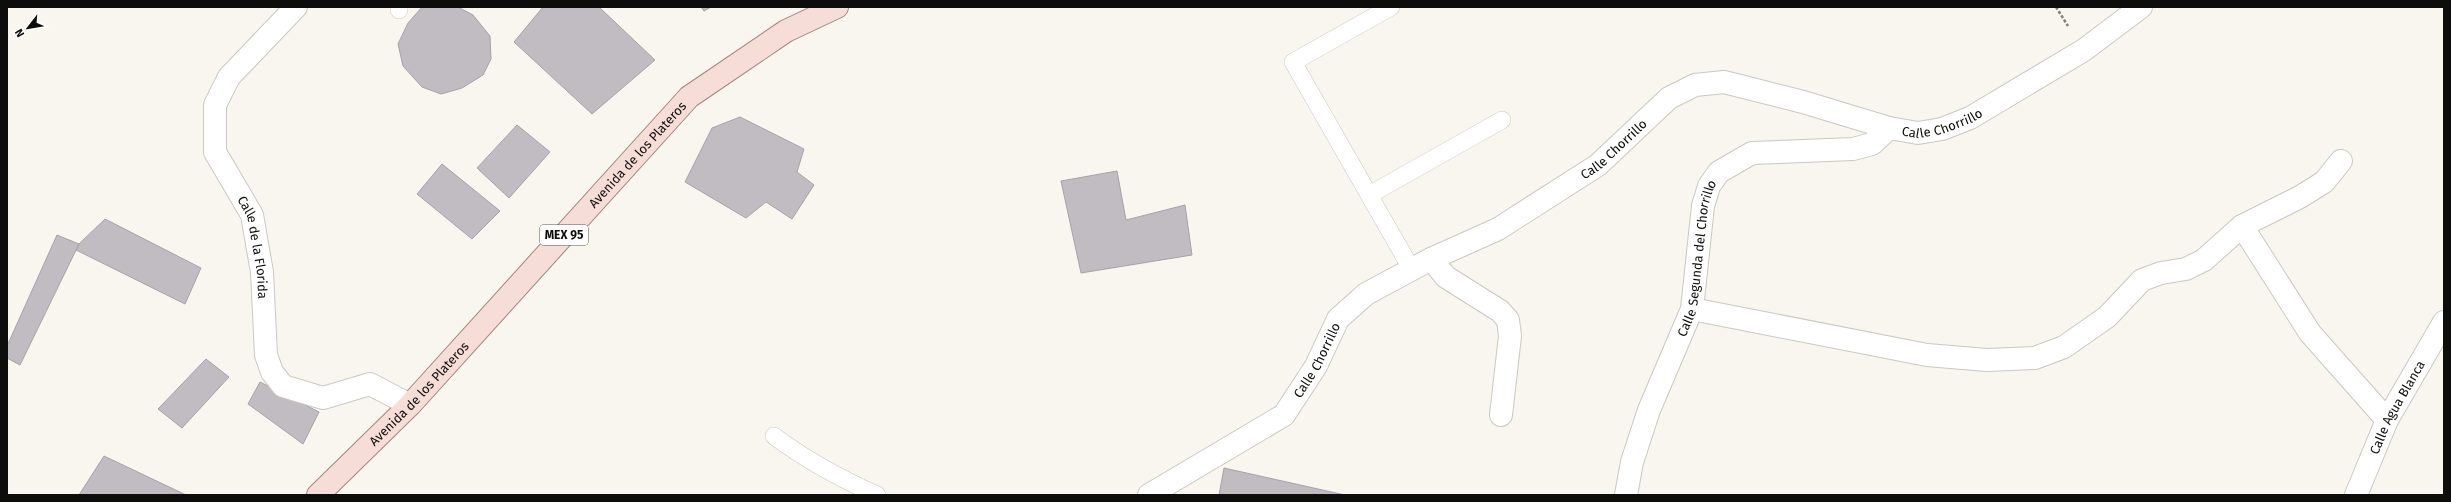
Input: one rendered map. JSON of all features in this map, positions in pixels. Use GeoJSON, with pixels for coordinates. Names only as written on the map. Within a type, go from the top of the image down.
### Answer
{"type":"FeatureCollection","features":[{"type":"Feature","properties":{"kind":"main road","name":"Avenida de los Plateros"},"geometry":{"type":"LineString","coordinates":[[318,495],[410,405],[689,97],[786,32],[837,7]]}},
{"type":"Feature","properties":{"kind":"street","name":"Calle de la Florida"},"geometry":{"type":"LineString","coordinates":[[296,7],[229,77],[215,105],[215,152],[252,215],[262,272],[266,354],[272,372],[283,386],[323,398],[370,384],[410,405]]}},
{"type":"Feature","properties":{"kind":"street","name":"Calle Chorrillo"},"geometry":{"type":"LineString","coordinates":[[1148,495],[1284,416],[1316,366],[1338,319],[1366,294],[1431,259],[1498,229],[1598,165],[1669,98],[1695,85],[1724,82],[1803,102],[1890,128],[1918,133],[1942,129],[1970,118],[2084,50],[2141,7]]}},
{"type":"Feature","properties":{"kind":"street","name":"Calle Segunda del Chorrillo"},"geometry":{"type":"LineString","coordinates":[[1626,495],[1632,462],[1649,410],[1692,310],[1703,206],[1709,186],[1719,172],[1752,153],[1853,149],[1872,144],[1890,128]]}},
{"type":"Feature","properties":{"kind":"street"},"geometry":{"type":"LineString","coordinates":[[1692,310],[1927,354],[1987,360],[2035,358],[2064,347],[2106,317],[2142,280],[2161,273],[2186,270],[2204,260],[2242,226],[2300,197],[2324,182],[2341,161]]}},
{"type":"Feature","properties":{"kind":"street"},"geometry":{"type":"LineString","coordinates":[[2242,226],[2310,333],[2387,420]]}},
{"type":"Feature","properties":{"kind":"street"},"geometry":{"type":"LineString","coordinates":[[1431,259],[1446,277],[1500,311],[1508,320],[1510,336],[1501,415]]}},
{"type":"Feature","properties":{"kind":"street","name":"Calle Agua Blanca"},"geometry":{"type":"LineString","coordinates":[[2356,495],[2387,420],[2444,322]]}},
{"type":"Feature","properties":{"kind":"lane"},"geometry":{"type":"LineString","coordinates":[[1391,7],[1293,62],[1412,270]]}},
{"type":"Feature","properties":{"kind":"lane"},"geometry":{"type":"LineString","coordinates":[[1369,195],[1502,120]]}},
{"type":"Feature","properties":{"kind":"lane"},"geometry":{"type":"LineString","coordinates":[[774,436],[812,463],[838,478],[877,495]]}},
{"type":"Feature","properties":{"kind":"building"},"geometry":{"type":"Polygon","coordinates":[[[422,7],[458,7],[473,15],[490,36],[491,59],[483,75],[462,88],[441,94],[422,87],[403,66],[398,44],[408,23],[422,7]]]}},
{"type":"Feature","properties":{"kind":"building"},"geometry":{"type":"Polygon","coordinates":[[[543,7],[599,7],[655,60],[592,114],[514,42],[543,7]]]}},
{"type":"Feature","properties":{"kind":"building"},"geometry":{"type":"Polygon","coordinates":[[[701,7],[711,7],[704,11],[701,7]]]}},
{"type":"Feature","properties":{"kind":"building"},"geometry":{"type":"Polygon","coordinates":[[[740,117],[804,149],[797,172],[814,185],[792,219],[766,202],[746,218],[685,182],[712,128],[740,117]]]}},
{"type":"Feature","properties":{"kind":"building"},"geometry":{"type":"Polygon","coordinates":[[[517,125],[550,152],[509,198],[477,168],[517,125]]]}},
{"type":"Feature","properties":{"kind":"building"},"geometry":{"type":"Polygon","coordinates":[[[442,164],[500,211],[472,239],[417,194],[442,164]]]}},
{"type":"Feature","properties":{"kind":"building"},"geometry":{"type":"Polygon","coordinates":[[[1117,171],[1126,220],[1185,205],[1192,255],[1081,273],[1061,181],[1117,171]]]}},
{"type":"Feature","properties":{"kind":"building"},"geometry":{"type":"Polygon","coordinates":[[[105,219],[201,268],[185,304],[76,250],[79,244],[105,219]]]}},
{"type":"Feature","properties":{"kind":"building"},"geometry":{"type":"Polygon","coordinates":[[[57,235],[79,244],[20,365],[7,358],[7,346],[57,235]]]}},
{"type":"Feature","properties":{"kind":"building"},"geometry":{"type":"Polygon","coordinates":[[[206,359],[229,377],[182,428],[158,409],[206,359]]]}},
{"type":"Feature","properties":{"kind":"building"},"geometry":{"type":"Polygon","coordinates":[[[260,382],[319,412],[303,444],[248,404],[260,382]]]}},
{"type":"Feature","properties":{"kind":"building"},"geometry":{"type":"Polygon","coordinates":[[[104,456],[186,495],[79,495],[104,456]]]}},
{"type":"Feature","properties":{"kind":"building"},"geometry":{"type":"Polygon","coordinates":[[[1224,468],[1345,495],[1219,495],[1224,468]]]}}]}
